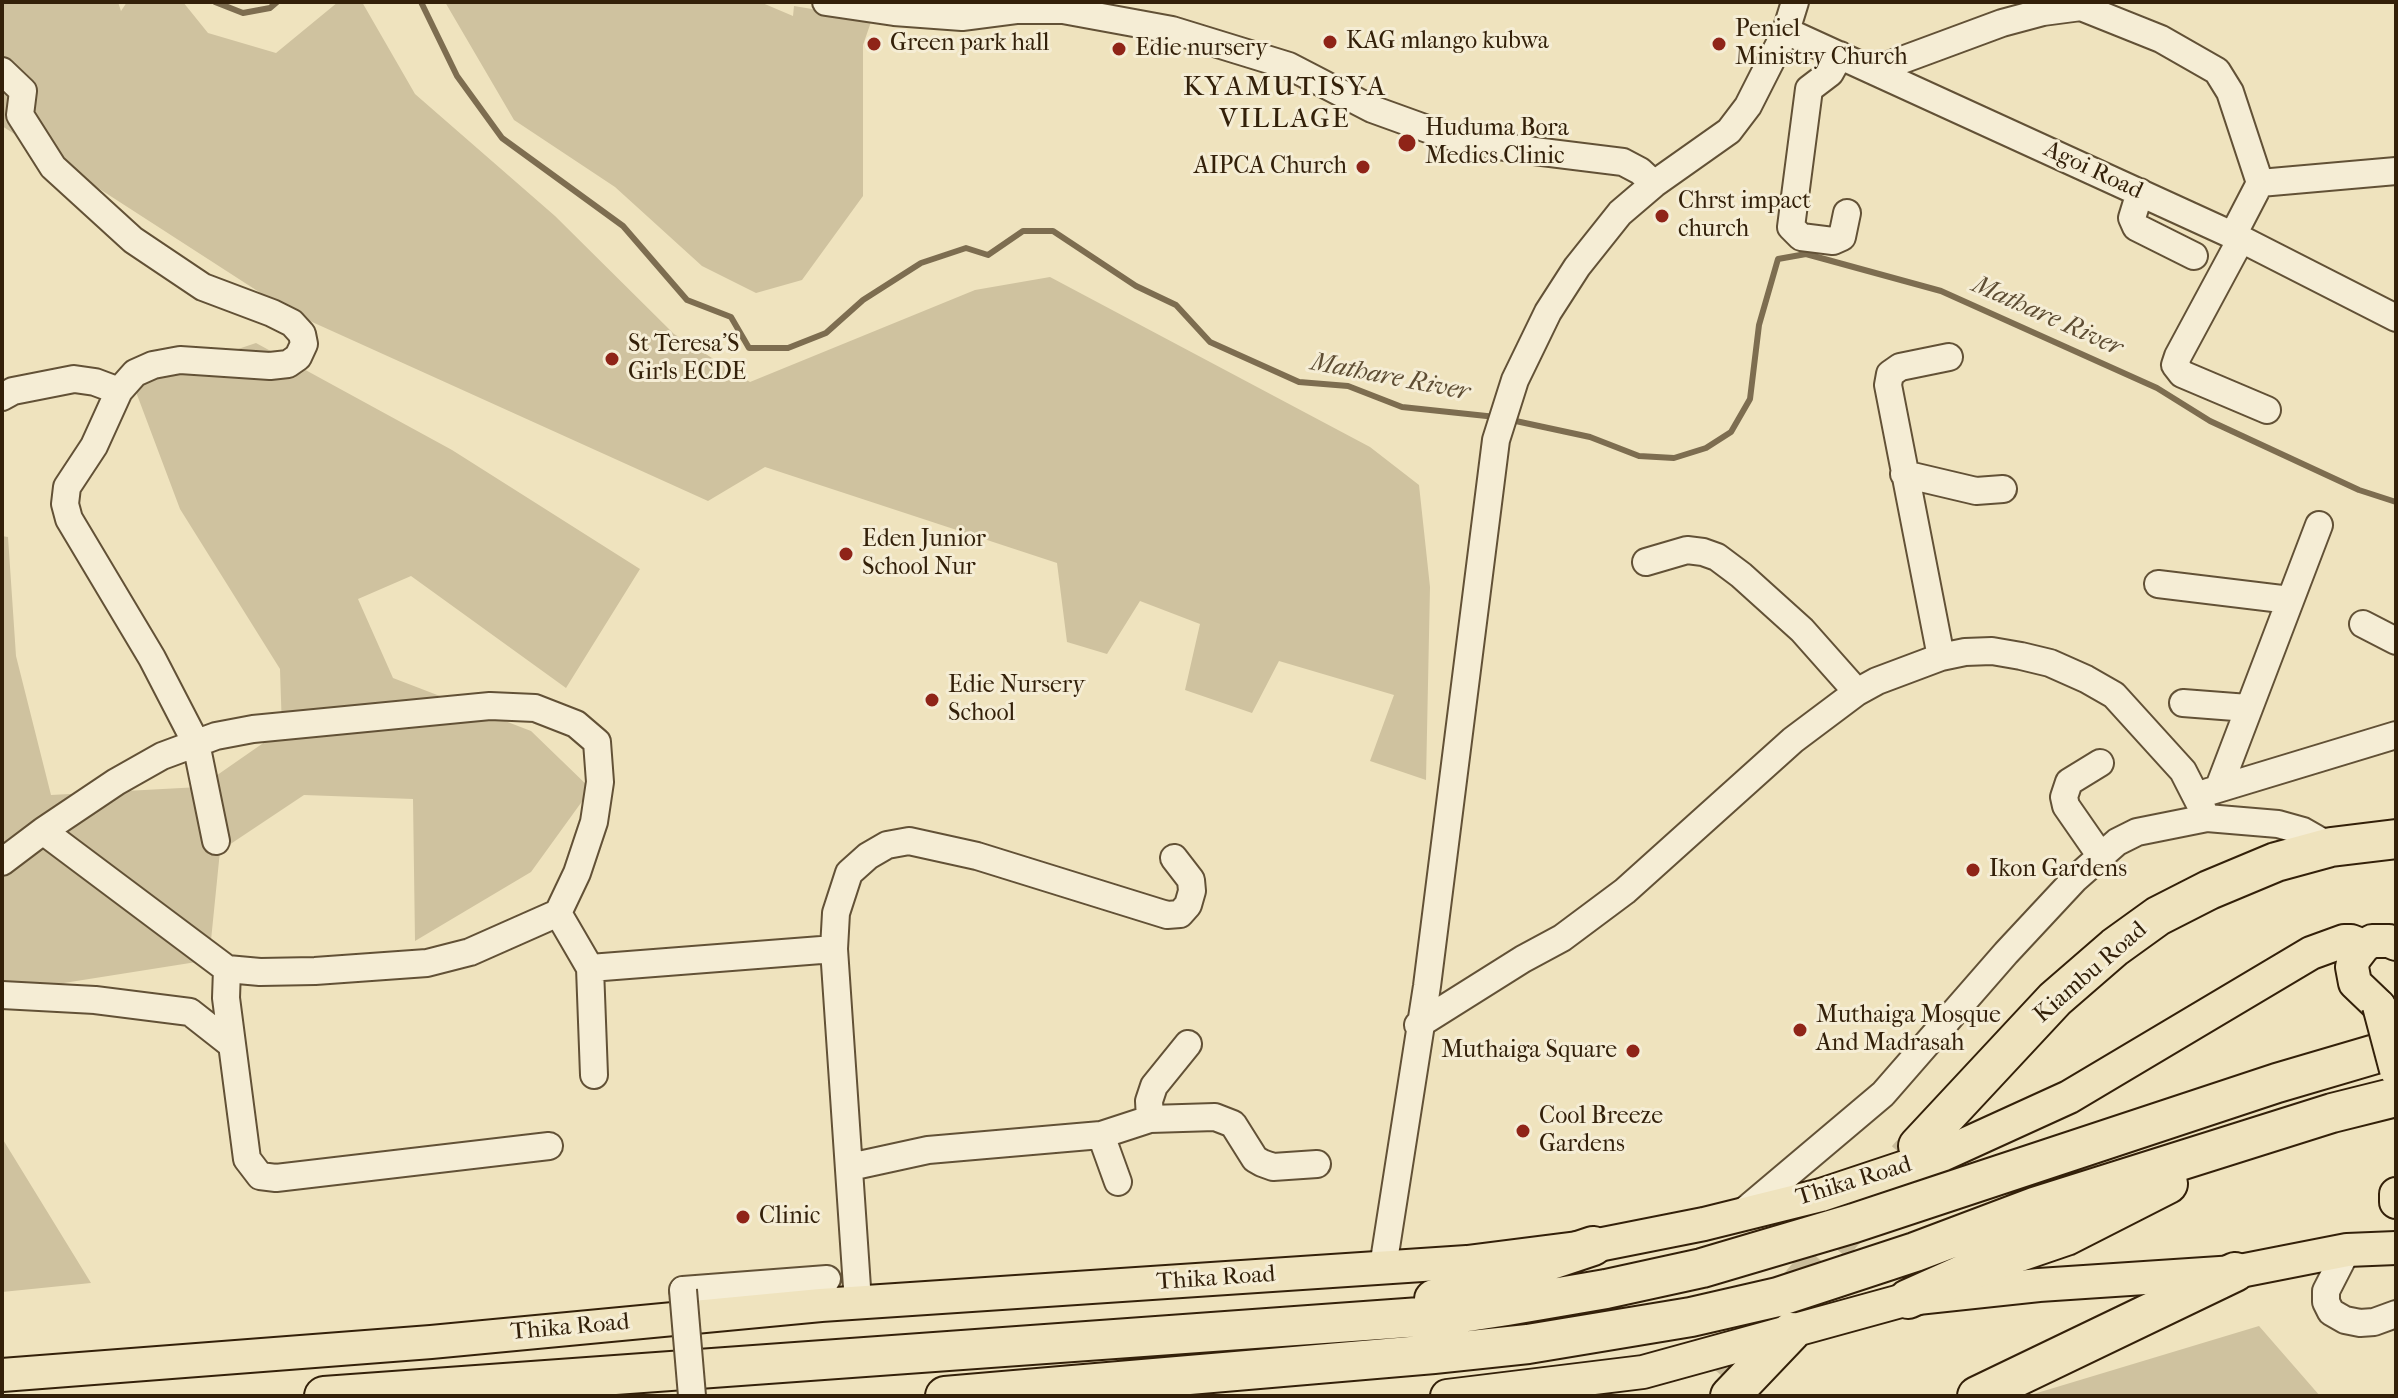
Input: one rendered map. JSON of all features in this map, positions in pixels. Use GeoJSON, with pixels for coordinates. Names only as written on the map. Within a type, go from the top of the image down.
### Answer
{"type":"FeatureCollection","features":[{"type":"Feature","properties":{"kind":"highway","name":"Kiambu Road"},"geometry":{"type":"LineString","coordinates":[[1918,1146],[2055,999],[2115,947],[2158,916],[2276,862],[2331,847],[2396,839]]}},
{"type":"Feature","properties":{"kind":"highway"},"geometry":{"type":"LineString","coordinates":[[945,1396],[1528,1344],[1691,1317],[1778,1297],[1915,1252],[2037,1206],[2332,1113],[2390,1074]]}},
{"type":"Feature","properties":{"kind":"highway","name":"Thika Road"},"geometry":{"type":"LineString","coordinates":[[324,1396],[1448,1315],[1507,1306],[1702,1268],[1854,1223],[2277,1083],[2390,1074]]}},
{"type":"Feature","properties":{"kind":"highway"},"geometry":{"type":"LineString","coordinates":[[1908,1299],[1993,1261],[2066,1236],[2251,1138]]}},
{"type":"Feature","properties":{"kind":"highway"},"geometry":{"type":"LineString","coordinates":[[1375,1320],[1593,1246]]}},
{"type":"Feature","properties":{"kind":"highway"},"geometry":{"type":"LineString","coordinates":[[1977,1396],[2235,1272]]}},
{"type":"Feature","properties":{"kind":"highway"},"geometry":{"type":"LineString","coordinates":[[1719,1389],[1791,1332]]}},
{"type":"Feature","properties":{"kind":"main road"},"geometry":{"type":"LineString","coordinates":[[2382,938],[2354,959],[2353,975],[2360,990],[2379,1006],[2390,1074]]}},
{"type":"Feature","properties":{"kind":"main road","name":"Thika Road"},"geometry":{"type":"LineString","coordinates":[[2,1375],[400,1344],[858,1302],[1483,1260],[1593,1246],[1821,1195],[1944,1154],[2013,1125],[2120,1069],[2311,953],[2344,941],[2382,938]]}},
{"type":"Feature","properties":{"kind":"main road"},"geometry":{"type":"LineString","coordinates":[[2396,1194],[2396,1202]]}},
{"type":"Feature","properties":{"kind":"main road"},"geometry":{"type":"LineString","coordinates":[[1447,1396],[1643,1372],[1908,1299],[2039,1285],[2235,1272],[2347,1250],[2396,1248]]}},
{"type":"Feature","properties":{"kind":"street"},"geometry":{"type":"LineString","coordinates":[[826,2],[894,12],[962,17],[1016,10],[1127,11],[1172,30],[1289,66],[1372,109],[1444,135],[1510,148],[1623,162],[1640,171],[1654,184]]}},
{"type":"Feature","properties":{"kind":"street"},"geometry":{"type":"LineString","coordinates":[[1383,1267],[1418,1025],[1427,986],[1496,440],[1515,380],[1548,312],[1577,267],[1620,213],[1654,184],[1729,131],[1748,106],[1786,31],[1795,2]]}},
{"type":"Feature","properties":{"kind":"street"},"geometry":{"type":"LineString","coordinates":[[1875,70],[2002,23],[2084,5],[2161,39],[2217,71],[2230,92],[2260,183],[2175,365],[2182,374],[2267,410]]}},
{"type":"Feature","properties":{"kind":"street","name":"Agoi Road"},"geometry":{"type":"LineString","coordinates":[[1786,31],[2237,237],[2396,318]]}},
{"type":"Feature","properties":{"kind":"street"},"geometry":{"type":"LineString","coordinates":[[1840,55],[1827,77],[1809,89],[1791,227],[1801,237],[1839,240],[1847,213]]}},
{"type":"Feature","properties":{"kind":"street"},"geometry":{"type":"LineString","coordinates":[[2,71],[23,91],[20,115],[53,167],[133,240],[203,287],[272,313],[292,323],[302,334],[304,344],[298,357],[288,364],[270,366],[180,360],[153,365],[135,373],[119,391],[94,446],[67,487],[65,504],[69,519],[152,658],[196,743],[216,841]]}},
{"type":"Feature","properties":{"kind":"street"},"geometry":{"type":"LineString","coordinates":[[2260,183],[2396,171]]}},
{"type":"Feature","properties":{"kind":"street"},"geometry":{"type":"LineString","coordinates":[[2140,192],[2132,218],[2136,227],[2194,256]]}},
{"type":"Feature","properties":{"kind":"street"},"geometry":{"type":"LineString","coordinates":[[1941,657],[1888,385],[1890,374],[1900,367],[1949,357]]}},
{"type":"Feature","properties":{"kind":"street"},"geometry":{"type":"LineString","coordinates":[[2,397],[13,391],[74,379],[95,382],[119,391]]}},
{"type":"Feature","properties":{"kind":"street"},"geometry":{"type":"LineString","coordinates":[[1904,474],[1976,491],[2003,489]]}},
{"type":"Feature","properties":{"kind":"street"},"geometry":{"type":"LineString","coordinates":[[2208,800],[2248,708],[2319,525]]}},
{"type":"Feature","properties":{"kind":"street"},"geometry":{"type":"LineString","coordinates":[[1646,562],[1687,550],[1717,557],[1802,630],[1857,692]]}},
{"type":"Feature","properties":{"kind":"street"},"geometry":{"type":"LineString","coordinates":[[2158,584],[2290,600]]}},
{"type":"Feature","properties":{"kind":"street"},"geometry":{"type":"LineString","coordinates":[[2363,624],[2396,641]]}},
{"type":"Feature","properties":{"kind":"street"},"geometry":{"type":"LineString","coordinates":[[1418,1025],[1562,938],[1625,891],[1793,740],[1857,692],[1877,681],[1941,657],[1965,652],[1992,651],[2050,663],[2086,679],[2114,695],[2208,800],[2303,831],[2331,847]]}},
{"type":"Feature","properties":{"kind":"street"},"geometry":{"type":"LineString","coordinates":[[2183,703],[2248,708]]}},
{"type":"Feature","properties":{"kind":"street"},"geometry":{"type":"LineString","coordinates":[[2,862],[43,831],[116,782],[162,756],[216,736],[253,729],[490,706],[535,708],[576,724],[597,742],[600,782],[594,822],[577,873],[558,913],[470,952],[427,963],[315,971],[227,969],[43,831]]}},
{"type":"Feature","properties":{"kind":"street"},"geometry":{"type":"LineString","coordinates":[[1741,1214],[1883,1094],[2006,953],[2100,855],[2117,842],[2208,800],[2396,735]]}},
{"type":"Feature","properties":{"kind":"street"},"geometry":{"type":"LineString","coordinates":[[2100,763],[2069,782],[2064,797],[2066,806],[2100,855]]}},
{"type":"Feature","properties":{"kind":"street"},"geometry":{"type":"LineString","coordinates":[[858,1302],[834,949],[840,895],[849,873],[868,856],[887,845],[909,841],[977,856],[1167,915],[1180,914],[1188,905],[1192,891],[1191,880],[1174,858]]}},
{"type":"Feature","properties":{"kind":"street"},"geometry":{"type":"LineString","coordinates":[[558,913],[590,968],[594,1075]]}},
{"type":"Feature","properties":{"kind":"street"},"geometry":{"type":"LineString","coordinates":[[590,968],[834,949]]}},
{"type":"Feature","properties":{"kind":"street"},"geometry":{"type":"LineString","coordinates":[[227,969],[226,998],[247,1159],[260,1176],[276,1178],[549,1146]]}},
{"type":"Feature","properties":{"kind":"street"},"geometry":{"type":"LineString","coordinates":[[2,995],[95,1000],[190,1012],[226,998]]}},
{"type":"Feature","properties":{"kind":"street"},"geometry":{"type":"LineString","coordinates":[[190,1012],[232,1045]]}},
{"type":"Feature","properties":{"kind":"street"},"geometry":{"type":"LineString","coordinates":[[1150,1119],[1149,1101],[1154,1086],[1188,1044]]}},
{"type":"Feature","properties":{"kind":"street"},"geometry":{"type":"LineString","coordinates":[[850,1167],[928,1150],[1101,1135],[1150,1119],[1215,1117],[1233,1124],[1255,1159],[1262,1163],[1273,1167],[1317,1164]]}},
{"type":"Feature","properties":{"kind":"street"},"geometry":{"type":"LineString","coordinates":[[1101,1135],[1118,1182]]}},
{"type":"Feature","properties":{"kind":"street"},"geometry":{"type":"LineString","coordinates":[[1804,1161],[1821,1195]]}},
{"type":"Feature","properties":{"kind":"street"},"geometry":{"type":"LineString","coordinates":[[2347,1250],[2326,1291],[2326,1302],[2331,1312],[2345,1320],[2360,1323],[2374,1322],[2396,1314]]}},
{"type":"Feature","properties":{"kind":"street"},"geometry":{"type":"LineString","coordinates":[[692,1396],[683,1290],[827,1279]]}},
{"type":"Feature","properties":{"kind":"shaded area"},"geometry":{"type":"Polygon","coordinates":[[[2,2],[118,2],[121,11],[127,2],[183,2],[208,33],[276,53],[338,2],[362,2],[415,94],[555,216],[674,334],[750,382],[975,290],[1050,277],[1370,447],[1419,485],[1430,587],[1426,780],[1370,761],[1394,695],[1279,661],[1252,713],[1185,690],[1200,624],[1140,601],[1107,654],[1067,642],[1057,563],[765,467],[708,501],[290,312],[2,126],[2,2]]]}},
{"type":"Feature","properties":{"kind":"shaded area"},"geometry":{"type":"Polygon","coordinates":[[[445,2],[760,2],[793,16],[794,6],[872,19],[863,45],[863,196],[802,280],[756,293],[702,266],[615,187],[514,120],[445,2]]]}},
{"type":"Feature","properties":{"kind":"shaded area"},"geometry":{"type":"Polygon","coordinates":[[[256,343],[452,450],[640,569],[566,688],[411,576],[358,599],[393,678],[531,731],[591,789],[531,872],[415,941],[413,799],[304,795],[220,851],[209,960],[7,992],[2,979],[2,536],[8,537],[16,656],[51,795],[200,787],[282,730],[280,669],[180,509],[133,384],[256,343]]]}},
{"type":"Feature","properties":{"kind":"shaded area"},"geometry":{"type":"Polygon","coordinates":[[[2,1138],[91,1283],[2,1292],[2,1138]]]}},
{"type":"Feature","properties":{"kind":"shaded area"},"geometry":{"type":"Polygon","coordinates":[[[2259,1326],[2320,1396],[2027,1396],[2259,1326]]]}},
{"type":"Feature","properties":{"kind":"waterway","name":"Mathare River"},"geometry":{"type":"LineString","coordinates":[[215,2],[243,13],[270,8],[277,2]]}},
{"type":"Feature","properties":{"kind":"waterway","name":"Mathare River"},"geometry":{"type":"LineString","coordinates":[[421,2],[457,76],[502,138],[623,226],[687,300],[731,317],[749,348],[788,348],[826,333],[863,300],[921,263],[966,248],[988,255],[1023,231],[1053,231],[1136,286],[1176,305],[1210,342],[1299,382],[1348,386],[1402,407],[1496,417]]}},
{"type":"Feature","properties":{"kind":"waterway","name":"Mathare River"},"geometry":{"type":"LineString","coordinates":[[1511,420],[1590,437],[1639,456],[1674,458],[1706,448],[1731,432],[1750,399],[1759,325],[1778,259],[1806,254],[1941,291],[2157,388],[2210,421],[2359,490],[2396,502]]}},
{"type":"Feature","properties":{"kind":"tunnel"},"geometry":{"type":"LineString","coordinates":[[1722,1376],[1912,1152]]}},
{"type":"Feature","properties":{"kind":"place","name":"KAG mlango kubwa"},"geometry":{"type":"Point","coordinates":[1330,42]}},
{"type":"Feature","properties":{"kind":"place","name":"Green park hall"},"geometry":{"type":"Point","coordinates":[874,44]}},
{"type":"Feature","properties":{"kind":"place","name":"Peniel Ministry Church"},"geometry":{"type":"Point","coordinates":[1719,44]}},
{"type":"Feature","properties":{"kind":"place","name":"Edie nursery"},"geometry":{"type":"Point","coordinates":[1119,49]}},
{"type":"Feature","properties":{"kind":"place","name":"Huduma Bora Medics Clinic"},"geometry":{"type":"Point","coordinates":[1407,143]}},
{"type":"Feature","properties":{"kind":"place","name":"AIPCA Church"},"geometry":{"type":"Point","coordinates":[1363,167]}},
{"type":"Feature","properties":{"kind":"place","name":"Chrst impact church"},"geometry":{"type":"Point","coordinates":[1662,216]}},
{"type":"Feature","properties":{"kind":"place","name":"St Teresa'S Girls ECDE"},"geometry":{"type":"Point","coordinates":[612,359]}},
{"type":"Feature","properties":{"kind":"place","name":"Eden Junior School Nur"},"geometry":{"type":"Point","coordinates":[846,554]}},
{"type":"Feature","properties":{"kind":"place","name":"Edie Nursery School"},"geometry":{"type":"Point","coordinates":[932,700]}},
{"type":"Feature","properties":{"kind":"place","name":"Ikon Gardens"},"geometry":{"type":"Point","coordinates":[1973,870]}},
{"type":"Feature","properties":{"kind":"place","name":"Muthaiga Mosque And Madrasah"},"geometry":{"type":"Point","coordinates":[1800,1030]}},
{"type":"Feature","properties":{"kind":"place","name":"Muthaiga Square"},"geometry":{"type":"Point","coordinates":[1633,1051]}},
{"type":"Feature","properties":{"kind":"place","name":"Cool Breeze Gardens"},"geometry":{"type":"Point","coordinates":[1523,1131]}},
{"type":"Feature","properties":{"kind":"place","name":"Clinic"},"geometry":{"type":"Point","coordinates":[743,1217]}},
{"type":"Feature","properties":{"kind":"district","name":"KYAMUTISYA VILLAGE"},"geometry":{"type":"Point","coordinates":[1285,104]}}]}
